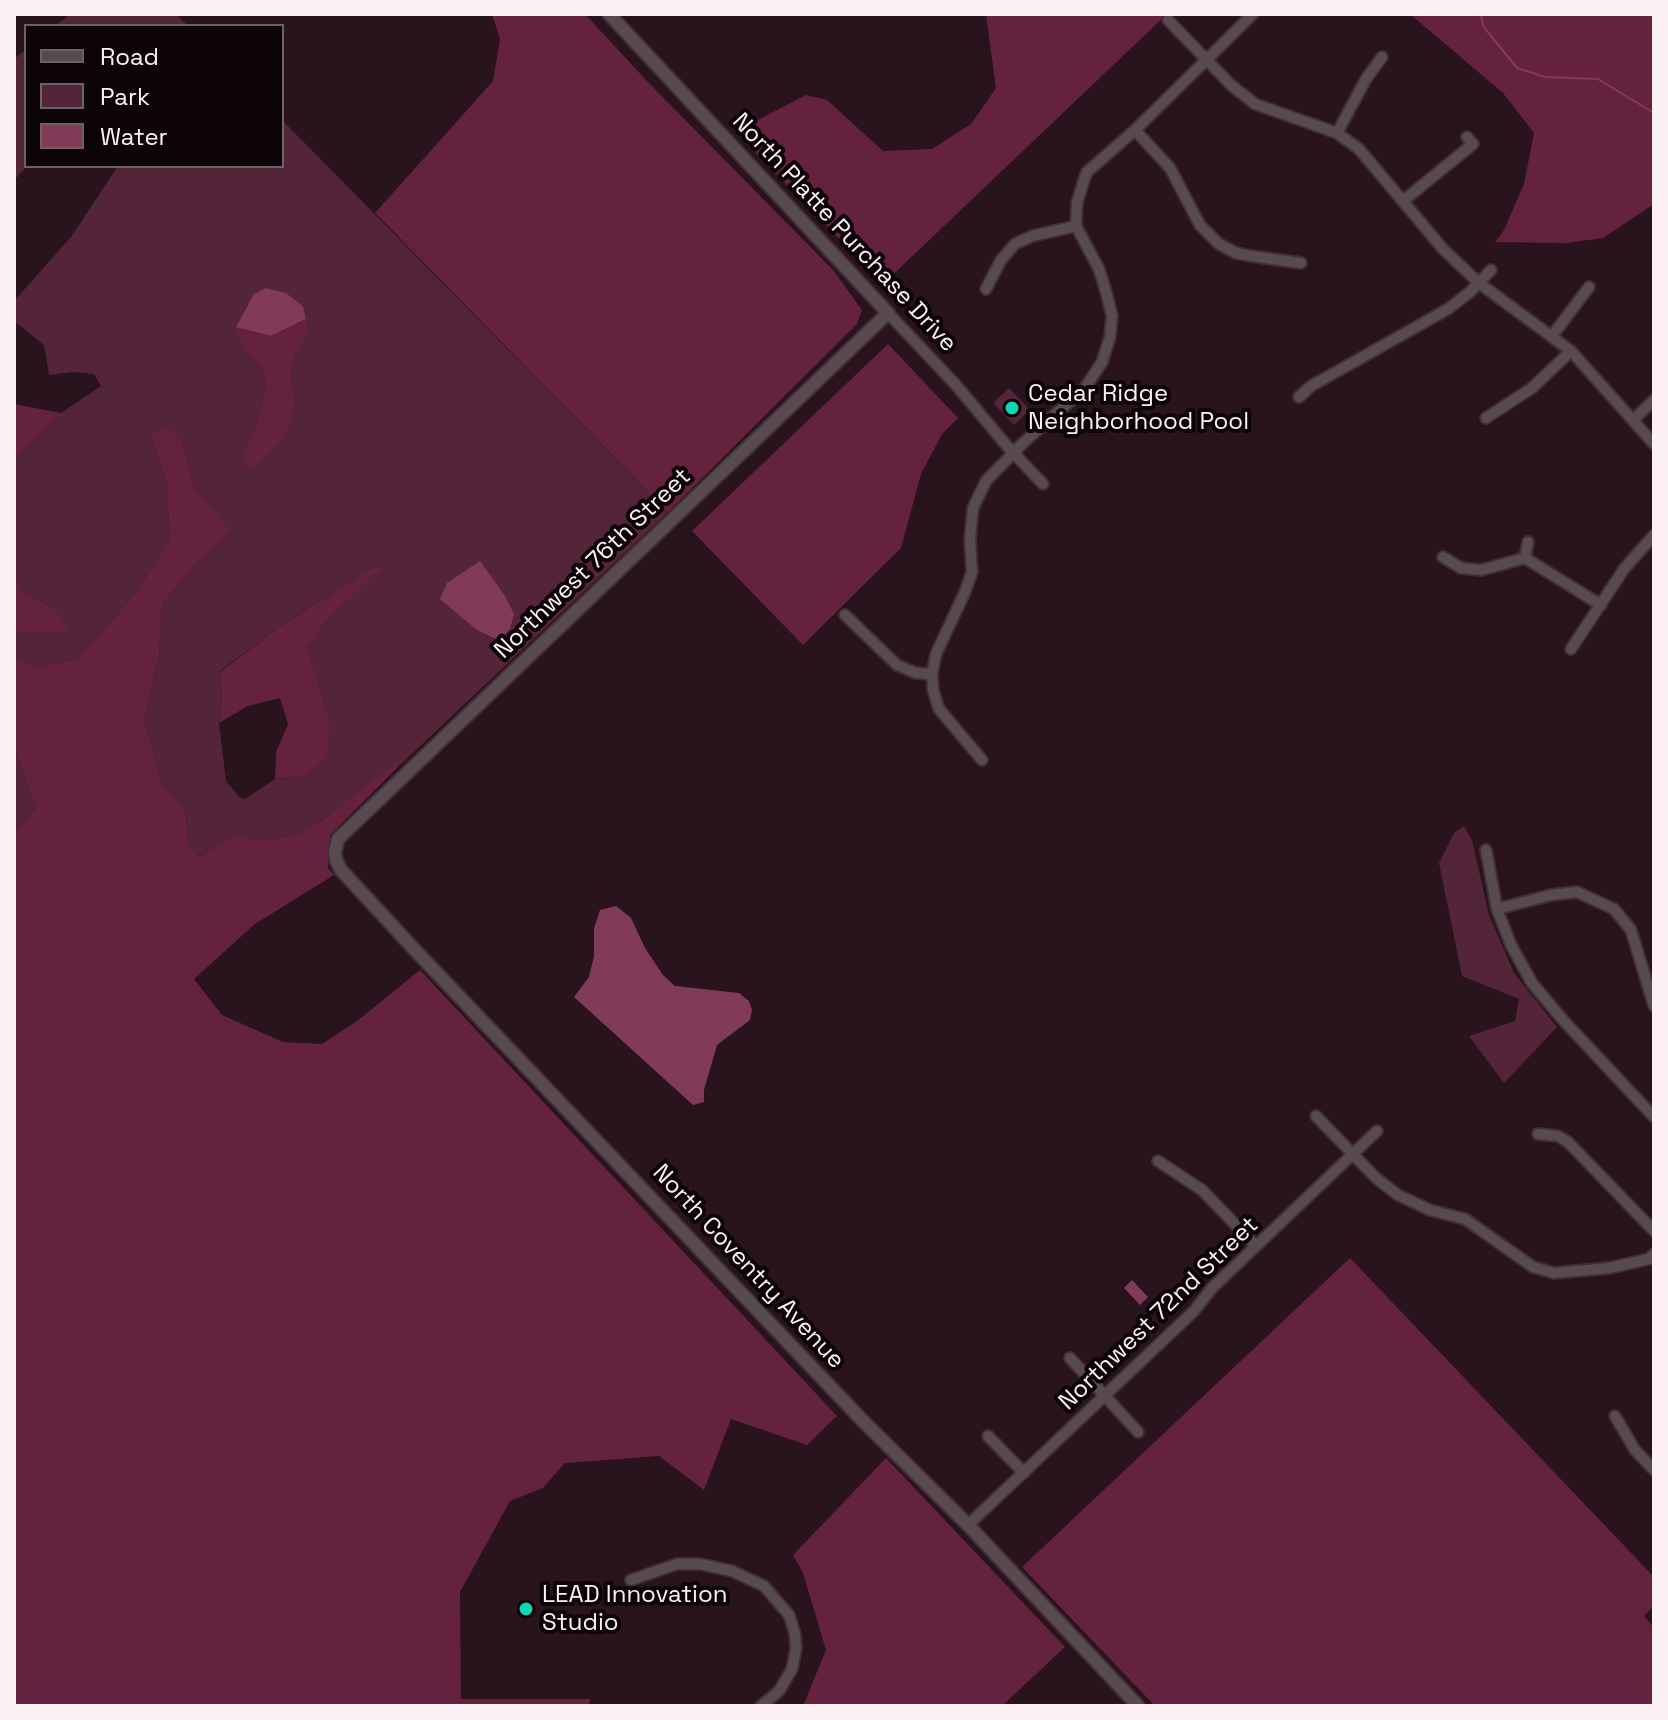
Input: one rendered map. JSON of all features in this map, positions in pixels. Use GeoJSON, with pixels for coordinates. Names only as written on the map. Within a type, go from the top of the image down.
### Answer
{"type":"FeatureCollection","features":[{"type":"Feature","properties":{"kind":"street","name":"North Platte Purchase Drive"},"geometry":{"type":"LineString","coordinates":[[609,14],[956,385],[1043,484]]}},
{"type":"Feature","properties":{"kind":"street"},"geometry":{"type":"LineString","coordinates":[[982,760],[939,709],[932,674],[936,654],[972,572],[970,539],[973,508],[986,481],[1085,388],[1102,362],[1110,337],[1112,316],[1107,295],[1099,269],[1076,226],[1077,203],[1087,172],[1135,130],[1253,14]]}},
{"type":"Feature","properties":{"kind":"street"},"geometry":{"type":"LineString","coordinates":[[1168,20],[1231,85],[1255,104],[1337,133],[1359,149],[1443,249],[1479,283],[1571,351],[1654,444]]}},
{"type":"Feature","properties":{"kind":"street"},"geometry":{"type":"LineString","coordinates":[[1337,133],[1366,79],[1382,57]]}},
{"type":"Feature","properties":{"kind":"street"},"geometry":{"type":"LineString","coordinates":[[1135,130],[1170,168],[1200,225],[1219,244],[1236,253],[1301,263]]}},
{"type":"Feature","properties":{"kind":"street"},"geometry":{"type":"LineString","coordinates":[[1403,201],[1473,144],[1467,137]]}},
{"type":"Feature","properties":{"kind":"street"},"geometry":{"type":"LineString","coordinates":[[986,289],[1001,260],[1015,244],[1056,228],[1076,226]]}},
{"type":"Feature","properties":{"kind":"street"},"geometry":{"type":"LineString","coordinates":[[1299,397],[1311,386],[1425,324],[1479,283],[1491,270]]}},
{"type":"Feature","properties":{"kind":"street"},"geometry":{"type":"LineString","coordinates":[[1552,336],[1589,287]]}},
{"type":"Feature","properties":{"kind":"street","name":"Northwest 76th Street"},"geometry":{"type":"LineString","coordinates":[[335,852],[338,839],[888,313]]}},
{"type":"Feature","properties":{"kind":"street"},"geometry":{"type":"LineString","coordinates":[[1486,418],[1532,388],[1571,351]]}},
{"type":"Feature","properties":{"kind":"street"},"geometry":{"type":"LineString","coordinates":[[1633,420],[1654,400]]}},
{"type":"Feature","properties":{"kind":"street"},"geometry":{"type":"LineString","coordinates":[[1571,649],[1624,569],[1654,535]]}},
{"type":"Feature","properties":{"kind":"street"},"geometry":{"type":"LineString","coordinates":[[1525,558],[1528,542]]}},
{"type":"Feature","properties":{"kind":"street"},"geometry":{"type":"LineString","coordinates":[[1443,557],[1461,568],[1481,570],[1525,558],[1601,605]]}},
{"type":"Feature","properties":{"kind":"street"},"geometry":{"type":"LineString","coordinates":[[845,615],[897,665],[916,673],[932,674]]}},
{"type":"Feature","properties":{"kind":"street"},"geometry":{"type":"LineString","coordinates":[[1486,850],[1497,909],[1511,945],[1532,983],[1654,1117]]}},
{"type":"Feature","properties":{"kind":"street","name":"North Coventry Avenue"},"geometry":{"type":"LineString","coordinates":[[335,852],[341,870],[414,949],[1138,1706]]}},
{"type":"Feature","properties":{"kind":"street"},"geometry":{"type":"LineString","coordinates":[[1497,909],[1551,895],[1577,892],[1614,909],[1631,930],[1654,1006]]}},
{"type":"Feature","properties":{"kind":"street"},"geometry":{"type":"LineString","coordinates":[[1316,1116],[1376,1178],[1398,1195],[1430,1210],[1465,1219],[1533,1267],[1554,1273],[1609,1268],[1649,1259],[1654,1254]]}},
{"type":"Feature","properties":{"kind":"street","name":"Northwest 72nd Street"},"geometry":{"type":"LineString","coordinates":[[968,1525],[1194,1311],[1212,1288],[1377,1131]]}},
{"type":"Feature","properties":{"kind":"street"},"geometry":{"type":"LineString","coordinates":[[1538,1134],[1558,1136],[1568,1142],[1654,1231]]}},
{"type":"Feature","properties":{"kind":"street"},"geometry":{"type":"LineString","coordinates":[[1158,1161],[1202,1190],[1256,1246]]}},
{"type":"Feature","properties":{"kind":"street"},"geometry":{"type":"LineString","coordinates":[[1070,1358],[1138,1432]]}},
{"type":"Feature","properties":{"kind":"street"},"geometry":{"type":"LineString","coordinates":[[1615,1416],[1635,1450],[1654,1470]]}},
{"type":"Feature","properties":{"kind":"street"},"geometry":{"type":"LineString","coordinates":[[988,1436],[1024,1473]]}},
{"type":"Feature","properties":{"kind":"street"},"geometry":{"type":"LineString","coordinates":[[631,1580],[677,1564],[700,1564],[732,1571],[764,1586],[789,1615],[796,1649],[792,1669],[779,1691],[761,1706]]}},
{"type":"Feature","properties":{"kind":"green space"},"geometry":{"type":"Polygon","coordinates":[[[70,14],[176,14],[186,24],[58,24],[70,14]]]}},
{"type":"Feature","properties":{"kind":"green space"},"geometry":{"type":"Polygon","coordinates":[[[24,51],[25,168],[14,180],[14,59],[24,51]]]}},
{"type":"Feature","properties":{"kind":"green space"},"geometry":{"type":"Polygon","coordinates":[[[284,122],[668,512],[398,767],[399,761],[323,820],[298,834],[270,840],[233,839],[198,856],[188,844],[186,811],[161,781],[144,718],[159,656],[162,605],[195,564],[229,530],[195,489],[181,440],[151,436],[166,481],[170,539],[136,593],[78,658],[40,667],[14,658],[14,632],[31,630],[53,607],[22,591],[14,580],[14,459],[61,413],[101,386],[94,374],[72,372],[49,375],[44,345],[14,321],[14,301],[71,237],[117,168],[284,168],[284,122]],[[286,293],[245,350],[261,368],[267,385],[255,428],[242,455],[295,404],[291,371],[297,351],[309,334],[303,306],[286,293]],[[383,566],[368,570],[278,628],[220,671],[222,696],[219,723],[226,781],[239,797],[245,799],[275,779],[304,777],[330,722],[308,648],[328,619],[383,566]]]}},
{"type":"Feature","properties":{"kind":"green space","name":"Cedar Ridge Neighborhood Pool"},"geometry":{"type":"Polygon","coordinates":[[[1009,388],[1030,410],[1014,425],[994,402],[1009,388]]]}},
{"type":"Feature","properties":{"kind":"green space"},"geometry":{"type":"Polygon","coordinates":[[[14,747],[36,808],[14,832],[14,747]]]}},
{"type":"Feature","properties":{"kind":"green space"},"geometry":{"type":"Polygon","coordinates":[[[1464,826],[1472,840],[1489,915],[1514,973],[1557,1027],[1504,1083],[1469,1036],[1515,1021],[1519,999],[1462,976],[1439,863],[1454,833],[1464,826]]]}},
{"type":"Feature","properties":{"kind":"shaded area"},"geometry":{"type":"Polygon","coordinates":[[[492,14],[585,14],[833,270],[862,310],[857,324],[668,512],[375,213],[493,81],[500,39],[492,14]]]}},
{"type":"Feature","properties":{"kind":"shaded area"},"geometry":{"type":"Polygon","coordinates":[[[986,14],[1167,14],[883,284],[729,125],[752,123],[806,95],[827,100],[883,151],[932,149],[971,124],[996,88],[986,14]]]}},
{"type":"Feature","properties":{"kind":"shaded area"},"geometry":{"type":"Polygon","coordinates":[[[1410,14],[1654,14],[1654,204],[1603,238],[1566,243],[1495,242],[1504,230],[1524,184],[1534,133],[1503,93],[1410,14]]]}},
{"type":"Feature","properties":{"kind":"shaded area"},"geometry":{"type":"Polygon","coordinates":[[[306,319],[309,334],[297,351],[291,371],[295,404],[286,436],[252,470],[242,455],[255,428],[267,385],[261,368],[245,350],[236,327],[271,336],[306,319]]]}},
{"type":"Feature","properties":{"kind":"shaded area"},"geometry":{"type":"Polygon","coordinates":[[[888,344],[958,418],[942,434],[921,474],[901,548],[803,645],[692,531],[888,344]]]}},
{"type":"Feature","properties":{"kind":"shaded area"},"geometry":{"type":"Polygon","coordinates":[[[14,404],[61,413],[14,459],[14,404]]]}},
{"type":"Feature","properties":{"kind":"shaded area"},"geometry":{"type":"Polygon","coordinates":[[[167,426],[181,440],[195,489],[230,530],[195,564],[162,605],[159,656],[144,718],[161,781],[186,811],[188,844],[199,856],[233,838],[270,840],[298,834],[323,820],[399,760],[398,767],[330,835],[328,868],[334,875],[255,924],[194,979],[222,1015],[283,1042],[322,1044],[357,1021],[420,970],[837,1416],[807,1445],[731,1419],[704,1490],[659,1456],[565,1463],[543,1488],[510,1501],[460,1592],[461,1699],[590,1699],[589,1706],[14,1706],[14,832],[36,808],[14,747],[14,658],[40,667],[78,658],[136,593],[170,539],[166,481],[151,436],[167,426]]]}},
{"type":"Feature","properties":{"kind":"shaded area"},"geometry":{"type":"Polygon","coordinates":[[[385,565],[328,619],[308,648],[330,722],[327,757],[304,777],[275,779],[276,752],[288,724],[280,698],[248,706],[219,723],[222,696],[220,672],[278,628],[368,570],[385,565]]]}},
{"type":"Feature","properties":{"kind":"shaded area"},"geometry":{"type":"Polygon","coordinates":[[[14,580],[22,591],[53,607],[70,632],[14,632],[14,580]]]}},
{"type":"Feature","properties":{"kind":"shaded area"},"geometry":{"type":"Polygon","coordinates":[[[1350,1258],[1654,1577],[1654,1606],[1644,1616],[1654,1628],[1654,1706],[1155,1706],[1022,1567],[1350,1258]]]}},
{"type":"Feature","properties":{"kind":"shaded area"},"geometry":{"type":"Polygon","coordinates":[[[886,1458],[1065,1647],[1002,1706],[803,1706],[826,1650],[803,1573],[793,1555],[886,1458]]]}},
{"type":"Feature","properties":{"kind":"water"},"geometry":{"type":"Polygon","coordinates":[[[266,288],[286,293],[303,306],[306,319],[271,336],[236,327],[254,294],[266,288]]]}},
{"type":"Feature","properties":{"kind":"water"},"geometry":{"type":"Polygon","coordinates":[[[480,561],[514,614],[510,629],[498,640],[477,630],[440,599],[447,583],[480,561]]]}},
{"type":"Feature","properties":{"kind":"water"},"geometry":{"type":"Polygon","coordinates":[[[616,906],[631,918],[645,948],[663,975],[675,986],[739,993],[749,1001],[752,1010],[750,1020],[717,1045],[704,1090],[704,1102],[693,1105],[574,997],[589,977],[594,956],[594,928],[600,910],[616,906]]]}},
{"type":"Feature","properties":{"kind":"water"},"geometry":{"type":"Polygon","coordinates":[[[1132,1280],[1148,1297],[1140,1305],[1124,1288],[1132,1280]]]}},
{"type":"Feature","properties":{"kind":"waterway"},"geometry":{"type":"LineString","coordinates":[[1481,14],[1483,26],[1517,68],[1545,77],[1598,79],[1654,113]]}},
{"type":"Feature","properties":{"kind":"place","name":"Cedar Ridge Neighborhood Pool"},"geometry":{"type":"Point","coordinates":[1012,408]}},
{"type":"Feature","properties":{"kind":"place","name":"LEAD Innovation Studio"},"geometry":{"type":"Point","coordinates":[526,1609]}}]}
